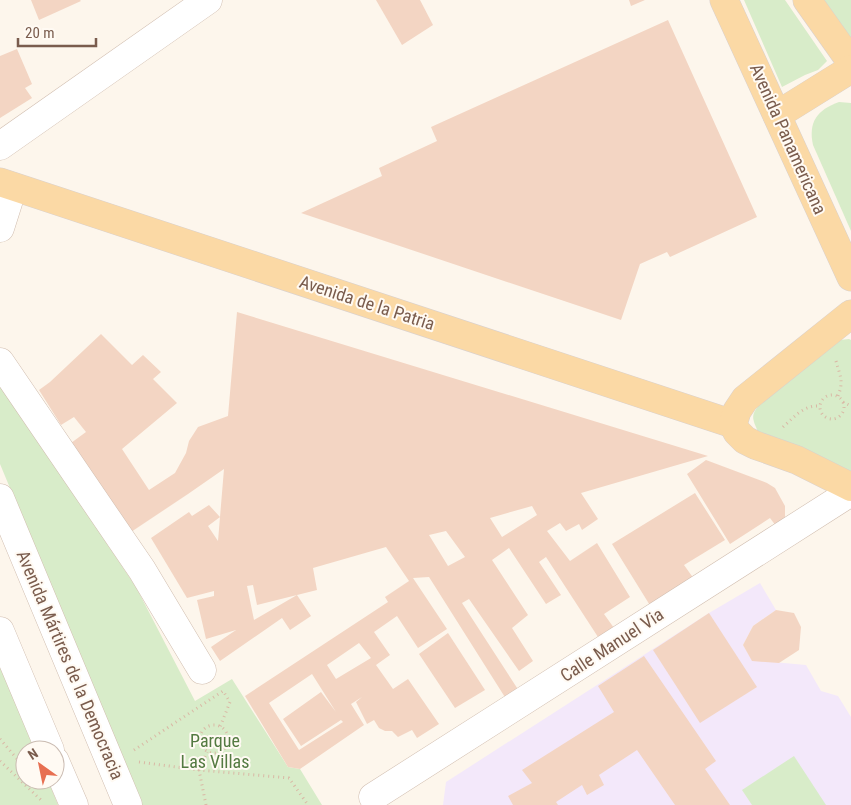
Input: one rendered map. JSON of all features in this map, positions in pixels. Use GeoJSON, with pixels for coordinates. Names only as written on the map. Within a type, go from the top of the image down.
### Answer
{"type":"FeatureCollection","features":[{"type":"Feature","properties":{"kind":"main road","name":"Avenida Panamericana"},"geometry":{"type":"LineString","coordinates":[[724,0],[851,277]]}},
{"type":"Feature","properties":{"kind":"main road"},"geometry":{"type":"LineString","coordinates":[[807,0],[851,62]]}},
{"type":"Feature","properties":{"kind":"main road"},"geometry":{"type":"LineString","coordinates":[[777,115],[851,69]]}},
{"type":"Feature","properties":{"kind":"main road","name":"Avenida de la Patria"},"geometry":{"type":"LineString","coordinates":[[6,185],[733,424],[737,432],[745,440],[797,460],[851,487]]}},
{"type":"Feature","properties":{"kind":"main road"},"geometry":{"type":"LineString","coordinates":[[733,424],[737,411],[745,399],[851,314]]}},
{"type":"Feature","properties":{"kind":"street"},"geometry":{"type":"LineString","coordinates":[[0,146],[208,0]]}},
{"type":"Feature","properties":{"kind":"street"},"geometry":{"type":"LineString","coordinates":[[0,228],[6,185]]}},
{"type":"Feature","properties":{"kind":"street"},"geometry":{"type":"LineString","coordinates":[[0,362],[142,570],[202,670]]}},
{"type":"Feature","properties":{"kind":"street","name":"Calle Manuel Via"},"geometry":{"type":"LineString","coordinates":[[373,797],[851,492]]}},
{"type":"Feature","properties":{"kind":"street","name":"Avenida Mártires de la Democracia"},"geometry":{"type":"LineString","coordinates":[[0,498],[114,759],[128,805]]}},
{"type":"Feature","properties":{"kind":"street"},"geometry":{"type":"LineString","coordinates":[[0,631],[46,740]]}},
{"type":"Feature","properties":{"kind":"street"},"geometry":{"type":"LineString","coordinates":[[65,784],[74,805]]}},
{"type":"Feature","properties":{"kind":"path"},"geometry":{"type":"LineString","coordinates":[[834,356],[841,379],[841,388],[838,396]]}},
{"type":"Feature","properties":{"kind":"path"},"geometry":{"type":"LineString","coordinates":[[843,402],[842,414],[835,419],[827,418],[821,413],[819,406],[822,399],[829,395],[838,396],[843,402],[851,406]]}},
{"type":"Feature","properties":{"kind":"path"},"geometry":{"type":"LineString","coordinates":[[779,430],[806,407],[819,406]]}},
{"type":"Feature","properties":{"kind":"path"},"geometry":{"type":"LineString","coordinates":[[114,759],[223,692],[230,702],[220,727]]}},
{"type":"Feature","properties":{"kind":"path"},"geometry":{"type":"LineString","coordinates":[[214,725],[225,730],[228,736],[228,743],[225,749],[213,754],[207,752],[199,742],[203,730],[208,726],[214,725]]}},
{"type":"Feature","properties":{"kind":"path"},"geometry":{"type":"LineString","coordinates":[[0,739],[15,756]]}},
{"type":"Feature","properties":{"kind":"path"},"geometry":{"type":"LineString","coordinates":[[206,805],[198,770],[207,752]]}},
{"type":"Feature","properties":{"kind":"path"},"geometry":{"type":"LineString","coordinates":[[114,759],[198,770],[289,778],[308,805]]}},
{"type":"Feature","properties":{"kind":"path"},"geometry":{"type":"LineString","coordinates":[[0,761],[46,805]]}},
{"type":"Feature","properties":{"kind":"shaded area"},"geometry":{"type":"Polygon","coordinates":[[[760,583],[776,610],[753,626],[743,645],[752,660],[806,665],[821,691],[838,696],[851,717],[851,805],[443,805],[446,782],[709,613],[760,583]]]}},
{"type":"Feature","properties":{"kind":"green space"},"geometry":{"type":"Polygon","coordinates":[[[744,0],[785,0],[827,61],[818,70],[782,87],[744,0]]]}},
{"type":"Feature","properties":{"kind":"green space"},"geometry":{"type":"Polygon","coordinates":[[[824,0],[851,0],[851,38],[824,0]]]}},
{"type":"Feature","properties":{"kind":"green space"},"geometry":{"type":"Polygon","coordinates":[[[839,102],[851,103],[851,231],[813,145],[812,137],[813,123],[816,118],[825,109],[839,102]]]}},
{"type":"Feature","properties":{"kind":"green space"},"geometry":{"type":"Polygon","coordinates":[[[840,340],[851,340],[851,474],[758,432],[753,419],[754,413],[762,401],[840,340]]]}},
{"type":"Feature","properties":{"kind":"green space","name":"Parque Las Villas"},"geometry":{"type":"Polygon","coordinates":[[[0,384],[136,587],[195,701],[232,679],[288,767],[300,769],[322,805],[142,805],[0,464],[0,384]]]}},
{"type":"Feature","properties":{"kind":"green space"},"geometry":{"type":"Polygon","coordinates":[[[0,664],[31,740],[15,740],[15,790],[52,790],[58,805],[0,805],[0,664]]]}},
{"type":"Feature","properties":{"kind":"green space"},"geometry":{"type":"Polygon","coordinates":[[[794,756],[826,805],[752,805],[742,790],[794,756]]]}},
{"type":"Feature","properties":{"kind":"building"},"geometry":{"type":"Polygon","coordinates":[[[31,0],[80,0],[81,1],[39,20],[31,0]]]}},
{"type":"Feature","properties":{"kind":"building"},"geometry":{"type":"Polygon","coordinates":[[[376,0],[420,0],[433,25],[402,45],[376,0]]]}},
{"type":"Feature","properties":{"kind":"building"},"geometry":{"type":"Polygon","coordinates":[[[629,0],[645,0],[631,6],[629,0]]]}},
{"type":"Feature","properties":{"kind":"building"},"geometry":{"type":"Polygon","coordinates":[[[668,20],[757,217],[670,257],[667,252],[640,264],[621,320],[301,213],[382,176],[379,168],[437,141],[431,127],[668,20]]]}},
{"type":"Feature","properties":{"kind":"building"},"geometry":{"type":"Polygon","coordinates":[[[17,49],[32,84],[25,88],[32,98],[0,118],[0,56],[17,49]]]}},
{"type":"Feature","properties":{"kind":"building"},"geometry":{"type":"Polygon","coordinates":[[[237,312],[708,456],[581,493],[598,519],[582,530],[579,524],[566,531],[560,523],[547,531],[570,561],[597,543],[630,597],[604,614],[614,628],[598,637],[546,557],[539,562],[561,595],[546,604],[509,548],[492,560],[528,615],[512,628],[533,661],[519,671],[469,599],[462,603],[521,694],[508,702],[429,577],[413,578],[447,629],[418,648],[397,616],[374,632],[390,655],[376,665],[393,689],[408,679],[439,724],[417,738],[412,730],[398,737],[392,731],[385,731],[379,728],[374,720],[367,724],[356,702],[362,697],[351,704],[364,725],[300,769],[288,767],[245,696],[388,602],[385,597],[409,581],[386,547],[313,568],[317,590],[297,595],[311,616],[290,630],[282,618],[220,661],[211,647],[236,630],[206,639],[197,600],[214,596],[214,591],[187,598],[151,538],[189,512],[192,516],[209,505],[220,517],[224,469],[131,532],[71,443],[86,432],[74,417],[61,425],[39,390],[101,334],[132,365],[143,355],[161,372],[153,379],[177,403],[122,449],[149,490],[175,473],[186,453],[189,441],[198,427],[228,416],[237,312]],[[532,506],[490,518],[502,537],[537,515],[532,506]],[[220,517],[208,526],[218,541],[220,517]],[[446,531],[429,535],[448,566],[465,557],[446,531]],[[253,585],[247,586],[254,620],[297,595],[257,605],[253,585]],[[359,643],[327,665],[336,679],[371,658],[359,643]],[[312,674],[269,703],[299,750],[343,722],[341,720],[301,746],[283,719],[321,692],[336,712],[312,674]]]}},
{"type":"Feature","properties":{"kind":"building"},"geometry":{"type":"Polygon","coordinates":[[[706,460],[767,483],[775,488],[785,506],[785,519],[776,526],[770,518],[730,544],[687,474],[706,460]]]}},
{"type":"Feature","properties":{"kind":"building"},"geometry":{"type":"Polygon","coordinates":[[[695,493],[725,540],[684,565],[694,579],[651,607],[612,544],[695,493]]]}},
{"type":"Feature","properties":{"kind":"building"},"geometry":{"type":"Polygon","coordinates":[[[776,610],[794,613],[801,627],[799,650],[779,663],[752,661],[743,645],[753,626],[776,610]]]}},
{"type":"Feature","properties":{"kind":"building"},"geometry":{"type":"Polygon","coordinates":[[[709,613],[757,687],[700,723],[653,650],[709,613]]]}},
{"type":"Feature","properties":{"kind":"building"},"geometry":{"type":"Polygon","coordinates":[[[448,633],[485,690],[455,708],[419,654],[448,633]]]}},
{"type":"Feature","properties":{"kind":"building"},"geometry":{"type":"Polygon","coordinates":[[[644,656],[716,761],[705,769],[730,805],[675,805],[637,750],[599,775],[604,785],[587,795],[582,785],[556,802],[558,805],[513,805],[508,796],[532,783],[522,770],[614,712],[598,686],[644,656]]]}}]}
